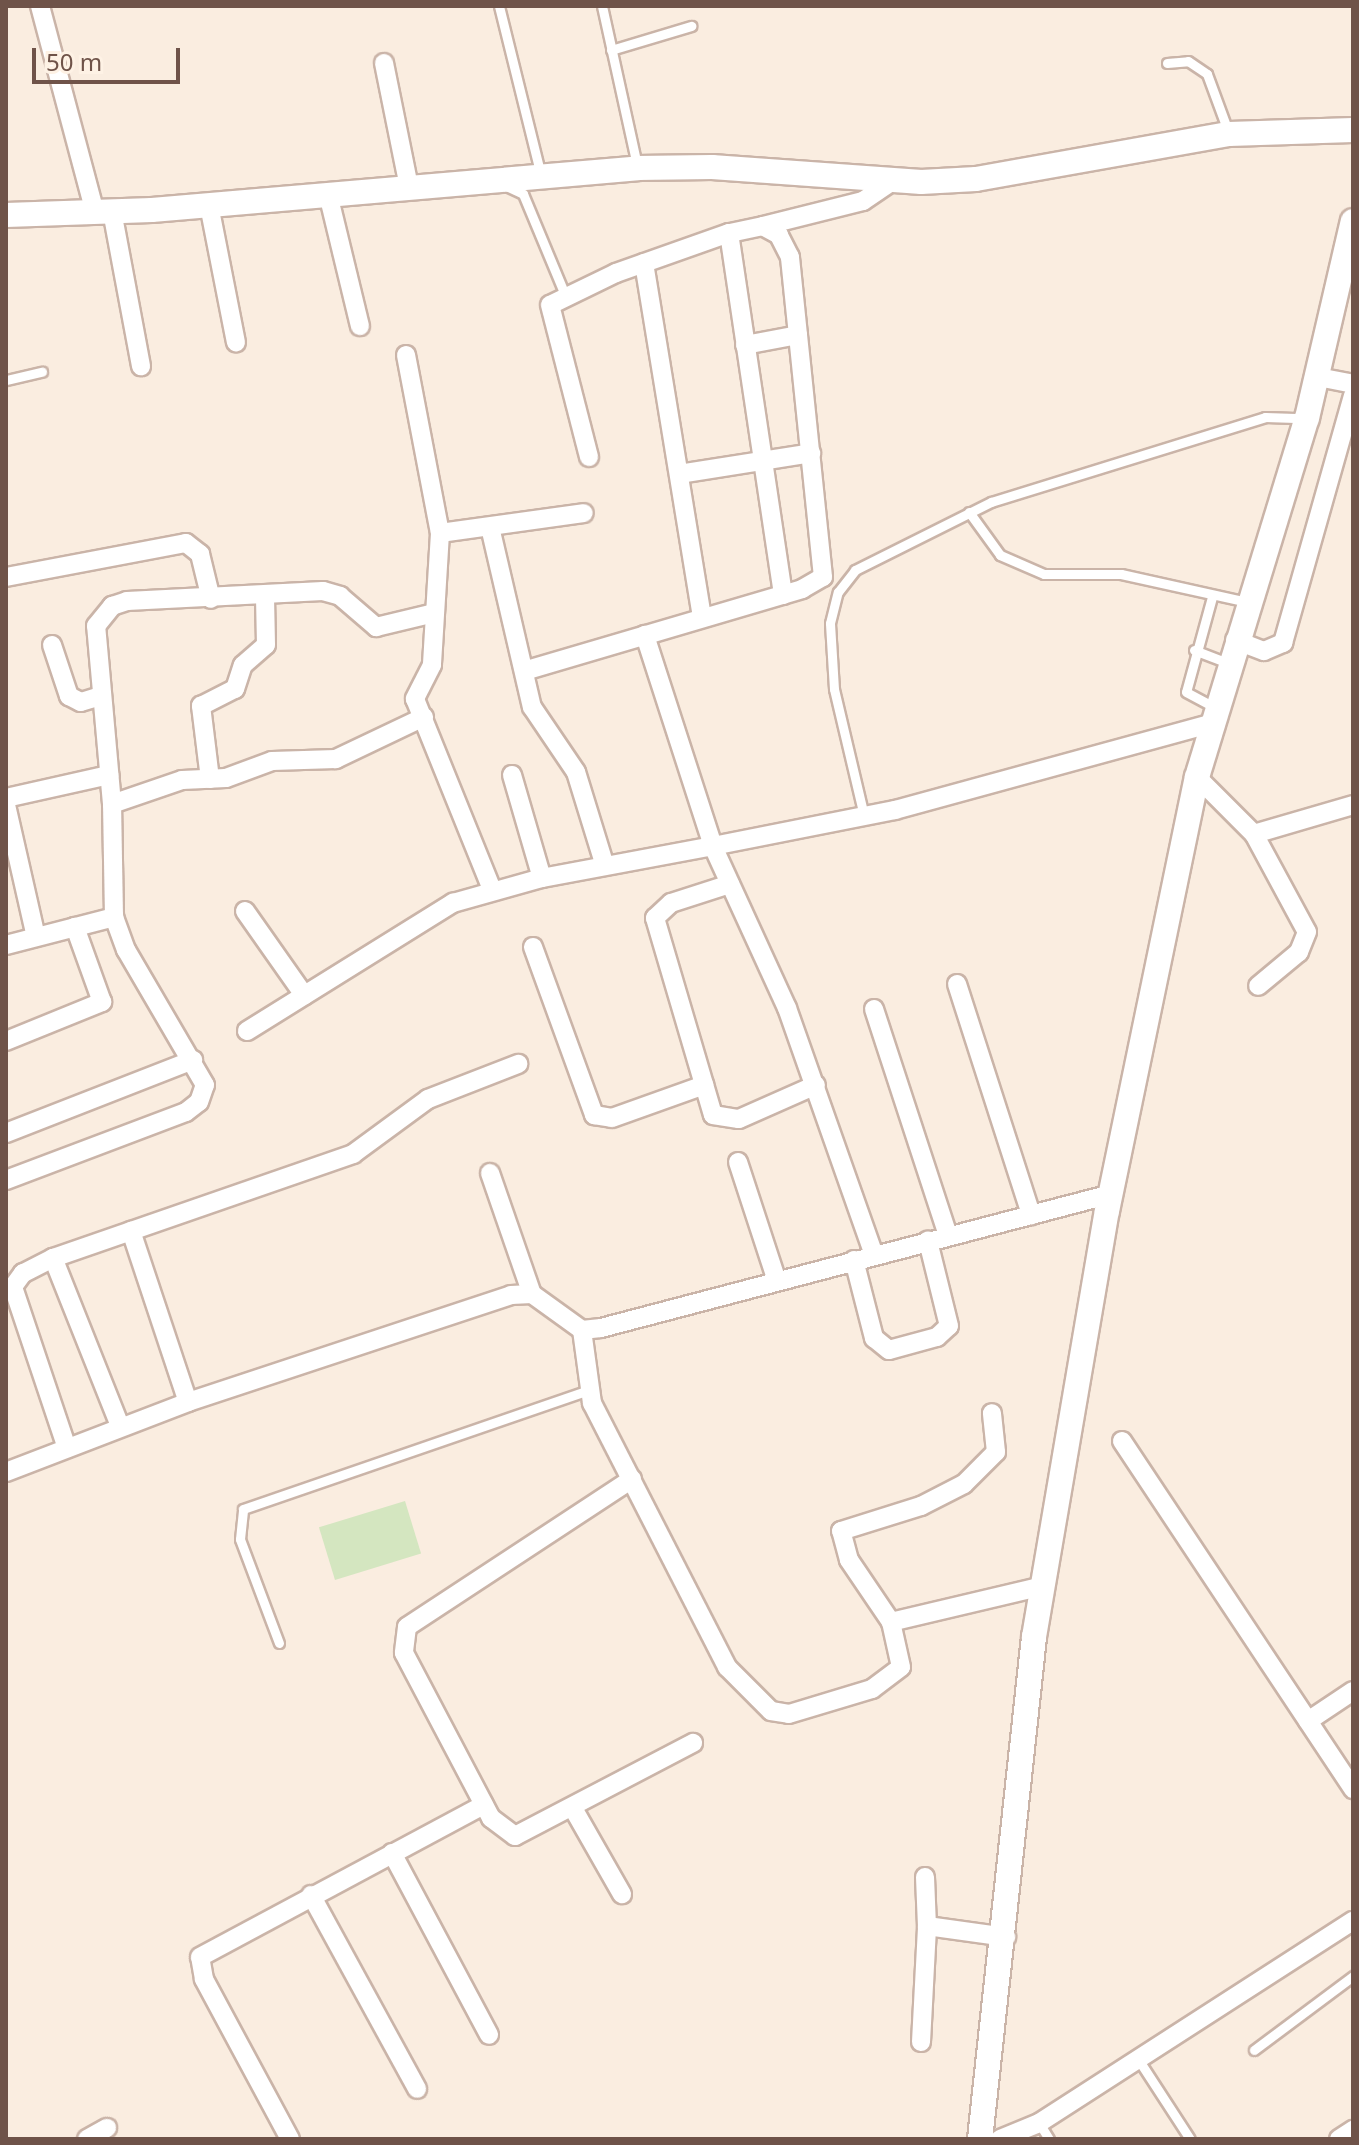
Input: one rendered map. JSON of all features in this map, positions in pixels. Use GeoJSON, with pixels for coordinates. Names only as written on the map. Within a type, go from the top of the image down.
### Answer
{"type":"FeatureCollection","features":[{"type":"Feature","properties":{"kind":"main road"},"geometry":{"type":"LineString","coordinates":[[6,215],[209,205],[637,168],[893,181],[976,179],[1229,134],[1353,130]]}},
{"type":"Feature","properties":{"kind":"main road"},"geometry":{"type":"LineString","coordinates":[[980,2139],[1006,1937],[1043,1586],[1111,1194],[1197,777],[1247,602],[1307,418],[1353,221]]}},
{"type":"Feature","properties":{"kind":"street"},"geometry":{"type":"LineString","coordinates":[[40,6],[104,211],[141,366]]}},
{"type":"Feature","properties":{"kind":"street"},"geometry":{"type":"LineString","coordinates":[[384,63],[409,187]]}},
{"type":"Feature","properties":{"kind":"street"},"geometry":{"type":"LineString","coordinates":[[589,457],[549,311],[565,295],[729,233],[863,201],[893,181]]}},
{"type":"Feature","properties":{"kind":"street"},"geometry":{"type":"LineString","coordinates":[[328,194],[360,326]]}},
{"type":"Feature","properties":{"kind":"street"},"geometry":{"type":"LineString","coordinates":[[209,205],[236,342]]}},
{"type":"Feature","properties":{"kind":"street"},"geometry":{"type":"LineString","coordinates":[[524,671],[783,595],[823,577],[790,257],[779,235],[763,226]]}},
{"type":"Feature","properties":{"kind":"street"},"geometry":{"type":"LineString","coordinates":[[729,233],[783,595]]}},
{"type":"Feature","properties":{"kind":"street"},"geometry":{"type":"LineString","coordinates":[[644,263],[702,617]]}},
{"type":"Feature","properties":{"kind":"street"},"geometry":{"type":"LineString","coordinates":[[745,345],[798,335]]}},
{"type":"Feature","properties":{"kind":"street"},"geometry":{"type":"LineString","coordinates":[[406,355],[440,533],[432,665],[416,691],[492,890]]}},
{"type":"Feature","properties":{"kind":"street"},"geometry":{"type":"LineString","coordinates":[[1318,377],[1353,384]]}},
{"type":"Feature","properties":{"kind":"street"},"geometry":{"type":"LineString","coordinates":[[1232,652],[1264,651],[1283,643],[1353,396]]}},
{"type":"Feature","properties":{"kind":"street"},"geometry":{"type":"LineString","coordinates":[[679,474],[811,453]]}},
{"type":"Feature","properties":{"kind":"street"},"geometry":{"type":"LineString","coordinates":[[440,533],[584,513]]}},
{"type":"Feature","properties":{"kind":"street"},"geometry":{"type":"LineString","coordinates":[[490,527],[537,720],[576,772],[605,866]]}},
{"type":"Feature","properties":{"kind":"street"},"geometry":{"type":"LineString","coordinates":[[6,577],[186,543],[200,554],[211,599]]}},
{"type":"Feature","properties":{"kind":"street"},"geometry":{"type":"LineString","coordinates":[[6,1180],[186,1112],[199,1102],[205,1085],[126,950],[114,917],[112,804],[95,640],[102,614],[127,601],[265,598],[333,591],[376,627],[434,613]]}},
{"type":"Feature","properties":{"kind":"street"},"geometry":{"type":"LineString","coordinates":[[210,779],[201,706],[235,689],[243,665],[266,645],[265,598]]}},
{"type":"Feature","properties":{"kind":"street"},"geometry":{"type":"LineString","coordinates":[[645,635],[713,846],[816,1085],[874,1255]]}},
{"type":"Feature","properties":{"kind":"street"},"geometry":{"type":"LineString","coordinates":[[52,645],[69,696],[81,702],[101,696]]}},
{"type":"Feature","properties":{"kind":"street"},"geometry":{"type":"LineString","coordinates":[[247,1031],[453,903],[492,890],[864,816],[1213,716]]}},
{"type":"Feature","properties":{"kind":"street"},"geometry":{"type":"LineString","coordinates":[[112,804],[182,780],[210,779],[272,761],[336,759],[424,717]]}},
{"type":"Feature","properties":{"kind":"street"},"geometry":{"type":"LineString","coordinates":[[6,798],[109,775]]}},
{"type":"Feature","properties":{"kind":"street"},"geometry":{"type":"LineString","coordinates":[[512,775],[542,878]]}},
{"type":"Feature","properties":{"kind":"street"},"geometry":{"type":"LineString","coordinates":[[1197,777],[1254,834],[1307,932],[1299,952],[1258,986]]}},
{"type":"Feature","properties":{"kind":"street"},"geometry":{"type":"LineString","coordinates":[[6,805],[10,861],[36,937]]}},
{"type":"Feature","properties":{"kind":"street"},"geometry":{"type":"LineString","coordinates":[[1254,834],[1353,805]]}},
{"type":"Feature","properties":{"kind":"street"},"geometry":{"type":"LineString","coordinates":[[730,884],[671,903],[655,918],[713,1115],[728,1122],[816,1085]]}},
{"type":"Feature","properties":{"kind":"street"},"geometry":{"type":"LineString","coordinates":[[245,911],[304,995]]}},
{"type":"Feature","properties":{"kind":"street"},"geometry":{"type":"LineString","coordinates":[[6,945],[114,917]]}},
{"type":"Feature","properties":{"kind":"street"},"geometry":{"type":"LineString","coordinates":[[6,1041],[102,1002],[75,927]]}},
{"type":"Feature","properties":{"kind":"street"},"geometry":{"type":"LineString","coordinates":[[533,947],[594,1115],[612,1118],[704,1085]]}},
{"type":"Feature","properties":{"kind":"street"},"geometry":{"type":"LineString","coordinates":[[957,984],[1031,1215]]}},
{"type":"Feature","properties":{"kind":"street"},"geometry":{"type":"LineString","coordinates":[[874,1009],[948,1236]]}},
{"type":"Feature","properties":{"kind":"street"},"geometry":{"type":"LineString","coordinates":[[6,1133],[193,1060]]}},
{"type":"Feature","properties":{"kind":"street"},"geometry":{"type":"LineString","coordinates":[[67,1448],[13,1287],[23,1273],[53,1258],[353,1154],[428,1099],[518,1064]]}},
{"type":"Feature","properties":{"kind":"street"},"geometry":{"type":"LineString","coordinates":[[738,1162],[777,1281]]}},
{"type":"Feature","properties":{"kind":"street"},"geometry":{"type":"LineString","coordinates":[[490,1173],[532,1294],[582,1330],[588,1390],[632,1479],[727,1667],[771,1711],[789,1714],[890,1680],[901,1656],[891,1622],[849,1560],[841,1531],[921,1506],[964,1484],[996,1452],[992,1413]]}},
{"type":"Feature","properties":{"kind":"street"},"geometry":{"type":"LineString","coordinates":[[582,1330],[1111,1194]]}},
{"type":"Feature","properties":{"kind":"street"},"geometry":{"type":"LineString","coordinates":[[131,1231],[188,1402]]}},
{"type":"Feature","properties":{"kind":"street"},"geometry":{"type":"LineString","coordinates":[[854,1260],[879,1346],[889,1350],[913,1344],[944,1332],[950,1316],[928,1241]]}},
{"type":"Feature","properties":{"kind":"street"},"geometry":{"type":"LineString","coordinates":[[53,1258],[120,1426]]}},
{"type":"Feature","properties":{"kind":"street"},"geometry":{"type":"LineString","coordinates":[[6,1472],[188,1402],[490,1300],[532,1294]]}},
{"type":"Feature","properties":{"kind":"street"},"geometry":{"type":"LineString","coordinates":[[1122,1441],[1353,1789]]}},
{"type":"Feature","properties":{"kind":"street"},"geometry":{"type":"LineString","coordinates":[[632,1479],[421,1617],[403,1637],[404,1653],[501,1832],[515,1836],[574,1810],[693,1743]]}},
{"type":"Feature","properties":{"kind":"street"},"geometry":{"type":"LineString","coordinates":[[891,1622],[1043,1586]]}},
{"type":"Feature","properties":{"kind":"street"},"geometry":{"type":"LineString","coordinates":[[1308,1721],[1353,1691]]}},
{"type":"Feature","properties":{"kind":"street"},"geometry":{"type":"LineString","coordinates":[[290,2139],[198,1965],[212,1946],[484,1805]]}},
{"type":"Feature","properties":{"kind":"street"},"geometry":{"type":"LineString","coordinates":[[574,1810],[622,1894]]}},
{"type":"Feature","properties":{"kind":"street"},"geometry":{"type":"LineString","coordinates":[[392,1853],[489,2035]]}},
{"type":"Feature","properties":{"kind":"street"},"geometry":{"type":"LineString","coordinates":[[921,2042],[927,1926],[925,1877]]}},
{"type":"Feature","properties":{"kind":"street"},"geometry":{"type":"LineString","coordinates":[[311,1895],[417,2089]]}},
{"type":"Feature","properties":{"kind":"street"},"geometry":{"type":"LineString","coordinates":[[1000,2139],[1039,2123],[1353,1921]]}},
{"type":"Feature","properties":{"kind":"street"},"geometry":{"type":"LineString","coordinates":[[927,1926],[1006,1937]]}},
{"type":"Feature","properties":{"kind":"street"},"geometry":{"type":"LineString","coordinates":[[87,2139],[107,2128]]}},
{"type":"Feature","properties":{"kind":"street"},"geometry":{"type":"LineString","coordinates":[[1339,2139],[1353,2130]]}},
{"type":"Feature","properties":{"kind":"lane"},"geometry":{"type":"LineString","coordinates":[[499,6],[541,176]]}},
{"type":"Feature","properties":{"kind":"lane"},"geometry":{"type":"LineString","coordinates":[[602,6],[637,168]]}},
{"type":"Feature","properties":{"kind":"lane"},"geometry":{"type":"LineString","coordinates":[[611,50],[691,26]]}},
{"type":"Feature","properties":{"kind":"lane"},"geometry":{"type":"LineString","coordinates":[[1167,63],[1188,61],[1207,74],[1229,134]]}},
{"type":"Feature","properties":{"kind":"lane"},"geometry":{"type":"LineString","coordinates":[[493,180],[523,194],[565,295]]}},
{"type":"Feature","properties":{"kind":"lane"},"geometry":{"type":"LineString","coordinates":[[6,380],[42,372]]}},
{"type":"Feature","properties":{"kind":"lane"},"geometry":{"type":"LineString","coordinates":[[864,816],[834,689],[830,623],[838,592],[855,570],[969,512],[1265,417],[1307,418]]}},
{"type":"Feature","properties":{"kind":"lane"},"geometry":{"type":"LineString","coordinates":[[969,512],[1000,555],[1044,574],[1121,574],[1212,597],[1247,602]]}},
{"type":"Feature","properties":{"kind":"lane"},"geometry":{"type":"LineString","coordinates":[[1212,597],[1194,650],[1186,692],[1213,716]]}},
{"type":"Feature","properties":{"kind":"lane"},"geometry":{"type":"LineString","coordinates":[[1194,650],[1232,652]]}},
{"type":"Feature","properties":{"kind":"lane"},"geometry":{"type":"LineString","coordinates":[[279,1643],[240,1539],[243,1509],[588,1390]]}},
{"type":"Feature","properties":{"kind":"lane"},"geometry":{"type":"LineString","coordinates":[[1254,2050],[1353,1976]]}},
{"type":"Feature","properties":{"kind":"lane"},"geometry":{"type":"LineString","coordinates":[[1138,2059],[1190,2139]]}},
{"type":"Feature","properties":{"kind":"lane"},"geometry":{"type":"LineString","coordinates":[[1039,2123],[1049,2139]]}},
{"type":"Feature","properties":{"kind":"green space"},"geometry":{"type":"Polygon","coordinates":[[[405,1501],[421,1554],[335,1580],[319,1527],[405,1501]]]}}]}
